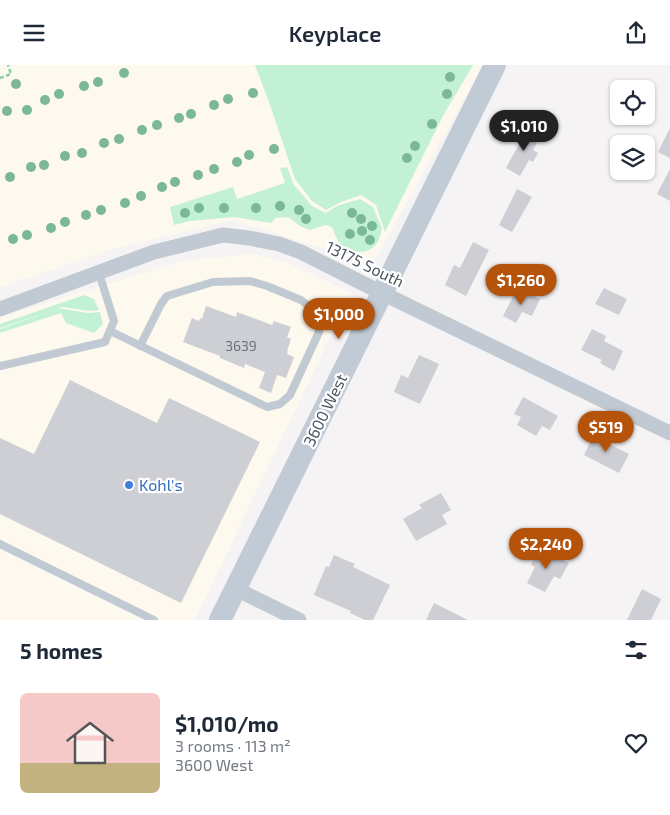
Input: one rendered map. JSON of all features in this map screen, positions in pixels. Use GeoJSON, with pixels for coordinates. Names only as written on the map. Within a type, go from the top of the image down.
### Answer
{"type":"FeatureCollection","features":[{"type":"Feature","properties":{"kind":"main road","name":"3600 West"},"geometry":{"type":"LineString","coordinates":[[220,620],[495,65]]}},
{"type":"Feature","properties":{"kind":"street","name":"13175 South"},"geometry":{"type":"LineString","coordinates":[[0,309],[154,252],[223,235],[249,237],[279,244],[301,253],[670,433]]}},
{"type":"Feature","properties":{"kind":"street"},"geometry":{"type":"LineString","coordinates":[[236,589],[299,620]]}},
{"type":"Feature","properties":{"kind":"lane"},"geometry":{"type":"LineString","coordinates":[[0,366],[105,342],[114,321],[98,273]]}},
{"type":"Feature","properties":{"kind":"lane"},"geometry":{"type":"LineString","coordinates":[[110,331],[140,346],[267,407],[280,404],[290,395],[319,332],[318,321],[311,308],[301,300],[267,286],[250,281],[213,282],[166,297],[140,346]]}},
{"type":"Feature","properties":{"kind":"lane"},"geometry":{"type":"LineString","coordinates":[[0,544],[154,620]]}},
{"type":"Feature","properties":{"kind":"path"},"geometry":{"type":"LineString","coordinates":[[0,78],[11,74],[8,65]]}},
{"type":"Feature","properties":{"kind":"path"},"geometry":{"type":"LineString","coordinates":[[318,299],[350,310]]}},
{"type":"Feature","properties":{"kind":"shaded area"},"geometry":{"type":"Polygon","coordinates":[[[0,65],[483,65],[373,264],[232,220],[107,251],[0,287],[0,65]]]}},
{"type":"Feature","properties":{"kind":"shaded area"},"geometry":{"type":"Polygon","coordinates":[[[253,254],[288,263],[351,293],[195,620],[0,620],[0,317],[186,260],[253,254]]]}},
{"type":"Feature","properties":{"kind":"green space"},"geometry":{"type":"Polygon","coordinates":[[[255,65],[473,65],[444,114],[385,232],[376,205],[361,195],[326,210],[312,201],[295,179],[255,65]]]}},
{"type":"Feature","properties":{"kind":"green space"},"geometry":{"type":"Polygon","coordinates":[[[287,167],[294,185],[312,206],[326,213],[337,206],[360,199],[373,207],[382,228],[377,243],[363,252],[352,251],[339,242],[332,227],[326,225],[310,230],[300,226],[288,217],[275,218],[271,223],[235,217],[190,221],[174,225],[170,207],[233,187],[237,199],[285,183],[280,168],[287,167]]]}},
{"type":"Feature","properties":{"kind":"green space"},"geometry":{"type":"Polygon","coordinates":[[[84,295],[94,299],[99,310],[58,308],[88,313],[100,312],[103,324],[94,333],[66,323],[61,313],[0,333],[0,329],[57,309],[0,328],[0,324],[84,295]]]}},
{"type":"Feature","properties":{"kind":"building"},"geometry":{"type":"Polygon","coordinates":[[[528,128],[541,135],[533,150],[538,153],[533,162],[529,160],[520,176],[506,168],[528,128]]]}},
{"type":"Feature","properties":{"kind":"building"},"geometry":{"type":"Polygon","coordinates":[[[670,128],[670,158],[658,152],[670,128]]]}},
{"type":"Feature","properties":{"kind":"building"},"geometry":{"type":"Polygon","coordinates":[[[670,169],[670,201],[657,194],[670,169]]]}},
{"type":"Feature","properties":{"kind":"building"},"geometry":{"type":"Polygon","coordinates":[[[517,189],[532,197],[512,232],[499,225],[517,189]]]}},
{"type":"Feature","properties":{"kind":"building"},"geometry":{"type":"Polygon","coordinates":[[[473,242],[489,250],[466,296],[445,285],[454,265],[460,268],[473,242]]]}},
{"type":"Feature","properties":{"kind":"building"},"geometry":{"type":"Polygon","coordinates":[[[604,288],[627,299],[619,315],[595,304],[604,288]]]}},
{"type":"Feature","properties":{"kind":"building"},"geometry":{"type":"Polygon","coordinates":[[[517,289],[540,299],[532,316],[522,312],[516,323],[503,316],[517,289]]]}},
{"type":"Feature","properties":{"kind":"building"},"geometry":{"type":"Polygon","coordinates":[[[206,306],[236,317],[237,312],[272,325],[274,321],[291,327],[287,337],[291,339],[287,354],[294,357],[286,378],[277,375],[271,393],[259,388],[265,372],[245,364],[244,368],[220,358],[220,356],[183,342],[192,318],[199,321],[200,318],[202,319],[206,306]]]}},
{"type":"Feature","properties":{"kind":"building"},"geometry":{"type":"Polygon","coordinates":[[[592,329],[606,336],[604,341],[623,351],[614,371],[600,363],[602,360],[581,350],[592,329]]]}},
{"type":"Feature","properties":{"kind":"building"},"geometry":{"type":"Polygon","coordinates":[[[419,355],[439,364],[420,404],[394,392],[401,375],[408,378],[419,355]]]}},
{"type":"Feature","properties":{"kind":"building","name":"Kohl's"},"geometry":{"type":"Polygon","coordinates":[[[70,380],[157,423],[169,398],[260,442],[181,603],[0,514],[0,438],[34,454],[70,380]]]}},
{"type":"Feature","properties":{"kind":"building"},"geometry":{"type":"Polygon","coordinates":[[[523,397],[558,416],[550,430],[542,426],[536,436],[517,425],[521,417],[514,414],[523,397]]]}},
{"type":"Feature","properties":{"kind":"building"},"geometry":{"type":"Polygon","coordinates":[[[595,432],[609,439],[607,443],[629,454],[619,473],[584,455],[595,432]]]}},
{"type":"Feature","properties":{"kind":"building"},"geometry":{"type":"Polygon","coordinates":[[[441,493],[451,510],[442,515],[447,524],[416,541],[403,519],[422,508],[419,505],[441,493]]]}},
{"type":"Feature","properties":{"kind":"building"},"geometry":{"type":"Polygon","coordinates":[[[539,548],[569,563],[560,579],[554,576],[545,592],[527,583],[535,567],[531,565],[539,548]]]}},
{"type":"Feature","properties":{"kind":"building"},"geometry":{"type":"Polygon","coordinates":[[[334,555],[355,564],[353,567],[390,585],[373,620],[365,620],[350,613],[351,611],[314,595],[326,566],[329,567],[334,555]]]}},
{"type":"Feature","properties":{"kind":"building"},"geometry":{"type":"Polygon","coordinates":[[[642,589],[661,599],[651,620],[627,620],[642,589]]]}},
{"type":"Feature","properties":{"kind":"building"},"geometry":{"type":"Polygon","coordinates":[[[434,603],[468,620],[426,620],[434,603]]]}},
{"type":"Feature","properties":{"kind":"place","name":"Kohl's"},"geometry":{"type":"Point","coordinates":[129,485]}}]}
